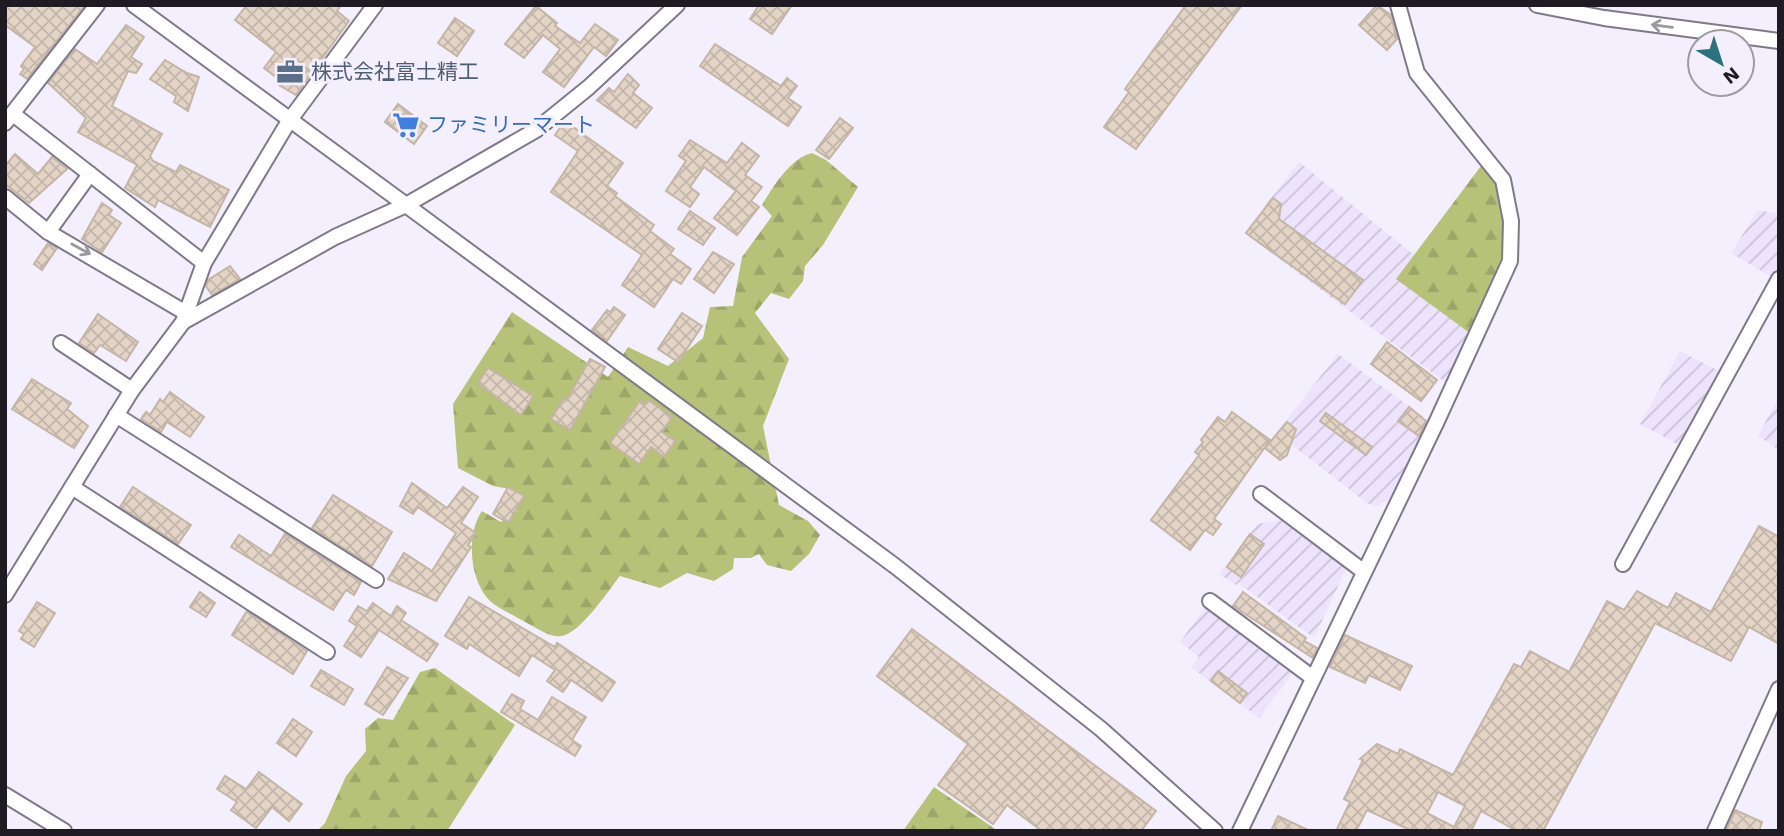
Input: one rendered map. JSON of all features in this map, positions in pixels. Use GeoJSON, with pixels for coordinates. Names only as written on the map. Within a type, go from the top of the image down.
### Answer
{"type":"FeatureCollection","features":[{"type":"Feature","properties":{"kind":"street"},"geometry":{"type":"LineString","coordinates":[[97,5],[9,118],[90,174],[204,263]]}},
{"type":"Feature","properties":{"kind":"street"},"geometry":{"type":"LineString","coordinates":[[134,5],[895,566],[1101,729],[1214,831]]}},
{"type":"Feature","properties":{"kind":"street"},"geometry":{"type":"LineString","coordinates":[[5,594],[132,390],[184,318],[204,263],[289,121],[375,5]]}},
{"type":"Feature","properties":{"kind":"street"},"geometry":{"type":"LineString","coordinates":[[184,318],[335,237],[406,205],[536,130],[589,87],[677,5]]}},
{"type":"Feature","properties":{"kind":"street"},"geometry":{"type":"LineString","coordinates":[[1240,831],[1504,273],[1512,241],[1503,180],[1417,73],[1398,5]]}},
{"type":"Feature","properties":{"kind":"street"},"geometry":{"type":"LineString","coordinates":[[1537,5],[1604,18],[1779,40]]}},
{"type":"Feature","properties":{"kind":"street"},"geometry":{"type":"LineString","coordinates":[[48,232],[90,174]]}},
{"type":"Feature","properties":{"kind":"street"},"geometry":{"type":"LineString","coordinates":[[5,197],[48,232],[184,318]]}},
{"type":"Feature","properties":{"kind":"street"},"geometry":{"type":"LineString","coordinates":[[1623,564],[1779,279]]}},
{"type":"Feature","properties":{"kind":"street"},"geometry":{"type":"LineString","coordinates":[[61,343],[132,390]]}},
{"type":"Feature","properties":{"kind":"street"},"geometry":{"type":"LineString","coordinates":[[116,415],[376,580]]}},
{"type":"Feature","properties":{"kind":"street"},"geometry":{"type":"LineString","coordinates":[[72,487],[327,652]]}},
{"type":"Feature","properties":{"kind":"street"},"geometry":{"type":"LineString","coordinates":[[1261,494],[1363,571]]}},
{"type":"Feature","properties":{"kind":"street"},"geometry":{"type":"LineString","coordinates":[[1210,601],[1313,678]]}},
{"type":"Feature","properties":{"kind":"street"},"geometry":{"type":"LineString","coordinates":[[1715,831],[1779,689]]}},
{"type":"Feature","properties":{"kind":"street"},"geometry":{"type":"LineString","coordinates":[[5,794],[64,831]]}},
{"type":"Feature","properties":{"kind":"shaded area"},"geometry":{"type":"Polygon","coordinates":[[[1299,162],[1414,255],[1397,279],[1471,334],[1445,382],[1244,233],[1299,162]]]}},
{"type":"Feature","properties":{"kind":"shaded area"},"geometry":{"type":"Polygon","coordinates":[[[1758,210],[1779,214],[1779,264],[1772,277],[1731,253],[1758,210]]]}},
{"type":"Feature","properties":{"kind":"shaded area"},"geometry":{"type":"Polygon","coordinates":[[[1680,351],[1719,371],[1679,445],[1640,424],[1680,351]]]}},
{"type":"Feature","properties":{"kind":"shaded area"},"geometry":{"type":"Polygon","coordinates":[[[1338,354],[1429,421],[1416,452],[1389,499],[1377,506],[1367,503],[1276,433],[1338,354]]]}},
{"type":"Feature","properties":{"kind":"shaded area"},"geometry":{"type":"Polygon","coordinates":[[[1779,397],[1779,450],[1758,436],[1779,397]]]}},
{"type":"Feature","properties":{"kind":"shaded area"},"geometry":{"type":"Polygon","coordinates":[[[1283,520],[1348,565],[1314,638],[1238,583],[1236,585],[1219,574],[1257,524],[1283,520]]]}},
{"type":"Feature","properties":{"kind":"shaded area"},"geometry":{"type":"Polygon","coordinates":[[[1208,604],[1295,670],[1259,718],[1191,667],[1199,657],[1180,642],[1208,604]]]}},
{"type":"Feature","properties":{"kind":"green space"},"geometry":{"type":"Polygon","coordinates":[[[812,153],[826,160],[858,187],[823,245],[805,266],[803,281],[789,299],[771,293],[755,313],[789,359],[763,426],[779,505],[808,521],[820,535],[809,554],[791,571],[767,565],[759,554],[751,558],[734,558],[733,569],[714,581],[687,573],[660,588],[620,576],[585,620],[577,628],[561,636],[552,636],[494,604],[483,592],[474,569],[474,532],[482,511],[501,522],[517,511],[515,490],[493,486],[458,468],[453,404],[512,312],[608,377],[628,347],[668,366],[703,338],[710,307],[733,306],[742,257],[772,216],[762,205],[789,167],[812,153]]]}},
{"type":"Feature","properties":{"kind":"green space"},"geometry":{"type":"Polygon","coordinates":[[[1484,162],[1503,208],[1505,229],[1498,269],[1471,334],[1396,279],[1484,162]]]}},
{"type":"Feature","properties":{"kind":"green space"},"geometry":{"type":"Polygon","coordinates":[[[435,668],[515,725],[447,831],[317,831],[325,823],[346,776],[366,751],[365,729],[378,718],[393,720],[420,672],[435,668]]]}},
{"type":"Feature","properties":{"kind":"green space"},"geometry":{"type":"Polygon","coordinates":[[[934,787],[998,831],[903,831],[934,787]]]}},
{"type":"Feature","properties":{"kind":"building"},"geometry":{"type":"Polygon","coordinates":[[[5,5],[85,5],[27,79],[20,74],[24,69],[21,66],[35,47],[5,25],[5,5]]]}},
{"type":"Feature","properties":{"kind":"building"},"geometry":{"type":"Polygon","coordinates":[[[247,5],[341,5],[337,11],[349,21],[296,95],[279,85],[281,81],[264,68],[276,52],[235,20],[247,5]]]}},
{"type":"Feature","properties":{"kind":"building"},"geometry":{"type":"Polygon","coordinates":[[[759,5],[792,5],[772,34],[750,19],[759,5]]]}},
{"type":"Feature","properties":{"kind":"building"},"geometry":{"type":"Polygon","coordinates":[[[1186,5],[1242,5],[1136,149],[1104,127],[1129,92],[1125,89],[1186,5]]]}},
{"type":"Feature","properties":{"kind":"building"},"geometry":{"type":"Polygon","coordinates":[[[1377,5],[1391,15],[1397,39],[1387,50],[1359,25],[1377,5]]]}},
{"type":"Feature","properties":{"kind":"building"},"geometry":{"type":"Polygon","coordinates":[[[536,6],[557,23],[555,26],[580,43],[595,24],[618,40],[606,56],[594,47],[564,87],[543,72],[560,49],[543,35],[524,58],[505,44],[536,6]]]}},
{"type":"Feature","properties":{"kind":"building"},"geometry":{"type":"Polygon","coordinates":[[[455,18],[474,31],[457,56],[438,43],[455,18]]]}},
{"type":"Feature","properties":{"kind":"building"},"geometry":{"type":"Polygon","coordinates":[[[126,25],[144,37],[131,57],[142,64],[136,73],[128,71],[112,106],[162,134],[150,156],[153,161],[176,172],[180,165],[229,190],[210,227],[158,200],[155,207],[125,188],[137,165],[78,132],[86,118],[48,83],[75,49],[97,64],[126,25]]]}},
{"type":"Feature","properties":{"kind":"building"},"geometry":{"type":"Polygon","coordinates":[[[715,44],[781,86],[787,78],[797,86],[788,98],[801,107],[788,126],[700,66],[715,44]]]}},
{"type":"Feature","properties":{"kind":"building"},"geometry":{"type":"Polygon","coordinates":[[[165,60],[199,77],[188,111],[174,102],[176,96],[150,79],[165,60]]]}},
{"type":"Feature","properties":{"kind":"building"},"geometry":{"type":"Polygon","coordinates":[[[628,74],[639,85],[633,93],[652,108],[636,128],[597,100],[609,88],[614,92],[628,74]]]}},
{"type":"Feature","properties":{"kind":"building"},"geometry":{"type":"Polygon","coordinates":[[[398,104],[427,126],[414,144],[385,122],[398,104]]]}},
{"type":"Feature","properties":{"kind":"building"},"geometry":{"type":"Polygon","coordinates":[[[840,118],[853,128],[829,159],[816,150],[840,118]]]}},
{"type":"Feature","properties":{"kind":"building"},"geometry":{"type":"Polygon","coordinates":[[[565,121],[623,163],[607,186],[617,193],[615,196],[654,225],[650,231],[674,249],[670,254],[691,269],[681,284],[673,279],[654,307],[622,285],[642,255],[551,192],[578,151],[555,135],[565,121]]]}},
{"type":"Feature","properties":{"kind":"building"},"geometry":{"type":"Polygon","coordinates":[[[690,140],[727,163],[742,143],[759,156],[745,175],[762,187],[751,201],[759,207],[737,235],[714,218],[736,191],[704,167],[690,187],[699,194],[690,207],[666,191],[686,161],[679,156],[690,140]]]}},
{"type":"Feature","properties":{"kind":"building"},"geometry":{"type":"Polygon","coordinates":[[[15,154],[38,174],[52,157],[67,169],[29,203],[5,184],[5,166],[15,154]]]}},
{"type":"Feature","properties":{"kind":"building"},"geometry":{"type":"Polygon","coordinates":[[[1273,198],[1281,204],[1279,219],[1363,280],[1345,304],[1246,233],[1273,198]]]}},
{"type":"Feature","properties":{"kind":"building"},"geometry":{"type":"Polygon","coordinates":[[[102,203],[112,210],[109,215],[121,223],[102,252],[82,239],[102,203]]]}},
{"type":"Feature","properties":{"kind":"building"},"geometry":{"type":"Polygon","coordinates":[[[690,211],[715,228],[703,245],[678,229],[690,211]]]}},
{"type":"Feature","properties":{"kind":"building"},"geometry":{"type":"Polygon","coordinates":[[[48,243],[57,248],[42,270],[34,264],[48,243]]]}},
{"type":"Feature","properties":{"kind":"building"},"geometry":{"type":"Polygon","coordinates":[[[713,252],[734,264],[714,293],[694,279],[713,252]]]}},
{"type":"Feature","properties":{"kind":"building"},"geometry":{"type":"Polygon","coordinates":[[[230,266],[240,279],[212,295],[206,286],[208,280],[230,266]]]}},
{"type":"Feature","properties":{"kind":"building"},"geometry":{"type":"Polygon","coordinates":[[[614,307],[625,315],[607,341],[592,330],[607,310],[610,312],[614,307]]]}},
{"type":"Feature","properties":{"kind":"building"},"geometry":{"type":"Polygon","coordinates":[[[682,313],[702,326],[678,362],[658,349],[682,313]]]}},
{"type":"Feature","properties":{"kind":"building"},"geometry":{"type":"Polygon","coordinates":[[[98,314],[138,342],[126,361],[100,345],[94,353],[79,343],[98,314]]]}},
{"type":"Feature","properties":{"kind":"building"},"geometry":{"type":"Polygon","coordinates":[[[1387,342],[1437,380],[1421,401],[1371,364],[1387,342]]]}},
{"type":"Feature","properties":{"kind":"building"},"geometry":{"type":"Polygon","coordinates":[[[590,359],[605,367],[570,430],[551,419],[564,398],[567,400],[590,359]]]}},
{"type":"Feature","properties":{"kind":"building"},"geometry":{"type":"Polygon","coordinates":[[[488,368],[533,396],[521,415],[478,383],[488,368]]]}},
{"type":"Feature","properties":{"kind":"building"},"geometry":{"type":"Polygon","coordinates":[[[32,379],[71,403],[67,409],[88,426],[74,448],[12,409],[32,379]]]}},
{"type":"Feature","properties":{"kind":"building"},"geometry":{"type":"Polygon","coordinates":[[[170,392],[204,417],[190,437],[167,422],[161,432],[141,419],[146,412],[150,415],[160,399],[163,402],[170,392]]]}},
{"type":"Feature","properties":{"kind":"building"},"geometry":{"type":"Polygon","coordinates":[[[648,400],[672,417],[662,432],[675,441],[664,457],[651,447],[639,464],[610,443],[640,401],[645,404],[648,400]]]}},
{"type":"Feature","properties":{"kind":"building"},"geometry":{"type":"Polygon","coordinates":[[[1409,407],[1426,421],[1419,436],[1398,421],[1409,407]]]}},
{"type":"Feature","properties":{"kind":"building"},"geometry":{"type":"Polygon","coordinates":[[[1232,412],[1270,440],[1214,519],[1221,524],[1213,535],[1205,530],[1190,550],[1151,520],[1199,455],[1195,452],[1203,442],[1201,440],[1218,417],[1225,422],[1232,412]]]}},
{"type":"Feature","properties":{"kind":"building"},"geometry":{"type":"Polygon","coordinates":[[[1326,413],[1372,447],[1366,455],[1320,421],[1326,413]]]}},
{"type":"Feature","properties":{"kind":"building"},"geometry":{"type":"Polygon","coordinates":[[[1287,422],[1296,429],[1287,455],[1280,460],[1265,448],[1287,422]]]}},
{"type":"Feature","properties":{"kind":"building"},"geometry":{"type":"Polygon","coordinates":[[[412,483],[447,508],[463,487],[478,497],[461,523],[476,533],[468,545],[471,547],[436,601],[388,579],[404,553],[432,571],[456,533],[418,507],[413,514],[400,506],[412,483]]]}},
{"type":"Feature","properties":{"kind":"building"},"geometry":{"type":"Polygon","coordinates":[[[133,487],[191,525],[178,544],[120,507],[133,487]]]}},
{"type":"Feature","properties":{"kind":"building"},"geometry":{"type":"Polygon","coordinates":[[[508,487],[524,496],[508,523],[493,514],[508,487]]]}},
{"type":"Feature","properties":{"kind":"building"},"geometry":{"type":"Polygon","coordinates":[[[333,495],[392,532],[372,566],[312,528],[333,495]]]}},
{"type":"Feature","properties":{"kind":"building"},"geometry":{"type":"Polygon","coordinates":[[[1759,526],[1779,537],[1779,644],[1749,627],[1731,661],[1655,623],[1543,831],[1517,831],[1481,811],[1471,831],[1412,831],[1367,810],[1356,831],[1336,831],[1350,802],[1344,799],[1363,760],[1360,759],[1377,744],[1398,754],[1400,749],[1453,775],[1514,664],[1521,667],[1530,651],[1569,672],[1607,601],[1624,610],[1637,591],[1668,608],[1676,593],[1711,612],[1759,526]],[[1438,792],[1427,813],[1454,827],[1465,806],[1438,792]]]}},
{"type":"Feature","properties":{"kind":"building"},"geometry":{"type":"Polygon","coordinates":[[[285,534],[361,582],[354,595],[346,590],[333,610],[231,547],[239,535],[271,556],[285,534]]]}},
{"type":"Feature","properties":{"kind":"building"},"geometry":{"type":"Polygon","coordinates":[[[1250,534],[1264,544],[1241,577],[1227,567],[1250,534]]]}},
{"type":"Feature","properties":{"kind":"building"},"geometry":{"type":"Polygon","coordinates":[[[200,592],[215,603],[206,617],[190,607],[200,592]]]}},
{"type":"Feature","properties":{"kind":"building"},"geometry":{"type":"Polygon","coordinates":[[[1243,592],[1306,638],[1304,641],[1317,648],[1313,658],[1233,606],[1243,592]]]}},
{"type":"Feature","properties":{"kind":"building"},"geometry":{"type":"Polygon","coordinates":[[[469,597],[555,647],[557,643],[615,682],[602,701],[571,680],[563,692],[547,681],[555,670],[532,655],[519,676],[469,644],[467,649],[445,636],[469,597]]]}},
{"type":"Feature","properties":{"kind":"building"},"geometry":{"type":"Polygon","coordinates":[[[37,602],[55,613],[34,647],[21,639],[24,634],[19,631],[37,602]]]}},
{"type":"Feature","properties":{"kind":"building"},"geometry":{"type":"Polygon","coordinates":[[[373,603],[391,616],[397,606],[406,613],[401,620],[438,644],[427,661],[379,630],[361,657],[344,646],[357,626],[349,621],[358,606],[367,611],[373,603]]]}},
{"type":"Feature","properties":{"kind":"building"},"geometry":{"type":"Polygon","coordinates":[[[247,611],[307,651],[293,674],[232,635],[247,611]]]}},
{"type":"Feature","properties":{"kind":"building"},"geometry":{"type":"Polygon","coordinates":[[[912,629],[1156,811],[1141,831],[1042,831],[1007,805],[993,824],[938,785],[968,744],[877,676],[912,629]]]}},
{"type":"Feature","properties":{"kind":"building"},"geometry":{"type":"Polygon","coordinates":[[[1345,635],[1412,666],[1400,690],[1369,675],[1365,683],[1330,667],[1345,635]]]}},
{"type":"Feature","properties":{"kind":"building"},"geometry":{"type":"Polygon","coordinates":[[[387,667],[408,678],[383,715],[365,704],[387,667]]]}},
{"type":"Feature","properties":{"kind":"building"},"geometry":{"type":"Polygon","coordinates":[[[321,670],[353,689],[344,705],[311,686],[321,670]]]}},
{"type":"Feature","properties":{"kind":"building"},"geometry":{"type":"Polygon","coordinates":[[[1218,671],[1247,693],[1240,703],[1211,681],[1218,671]]]}},
{"type":"Feature","properties":{"kind":"building"},"geometry":{"type":"Polygon","coordinates":[[[512,694],[524,701],[520,709],[538,720],[552,697],[586,717],[572,740],[581,746],[575,756],[501,712],[512,694]]]}},
{"type":"Feature","properties":{"kind":"building"},"geometry":{"type":"Polygon","coordinates":[[[293,719],[312,732],[296,756],[277,743],[293,719]]]}},
{"type":"Feature","properties":{"kind":"building"},"geometry":{"type":"Polygon","coordinates":[[[259,772],[302,804],[289,821],[272,807],[256,828],[231,810],[237,802],[217,789],[225,776],[246,789],[259,772]]]}},
{"type":"Feature","properties":{"kind":"building"},"geometry":{"type":"Polygon","coordinates":[[[1735,810],[1762,822],[1759,831],[1726,831],[1735,810]]]}},
{"type":"Feature","properties":{"kind":"building"},"geometry":{"type":"Polygon","coordinates":[[[1278,816],[1310,831],[1271,831],[1278,816]]]}},
{"type":"Feature","properties":{"kind":"place","name":"株式会社富士精工"},"geometry":{"type":"Point","coordinates":[290,72]}},
{"type":"Feature","properties":{"kind":"place","name":"ファミリーマート"},"geometry":{"type":"Point","coordinates":[406,125]}}]}
